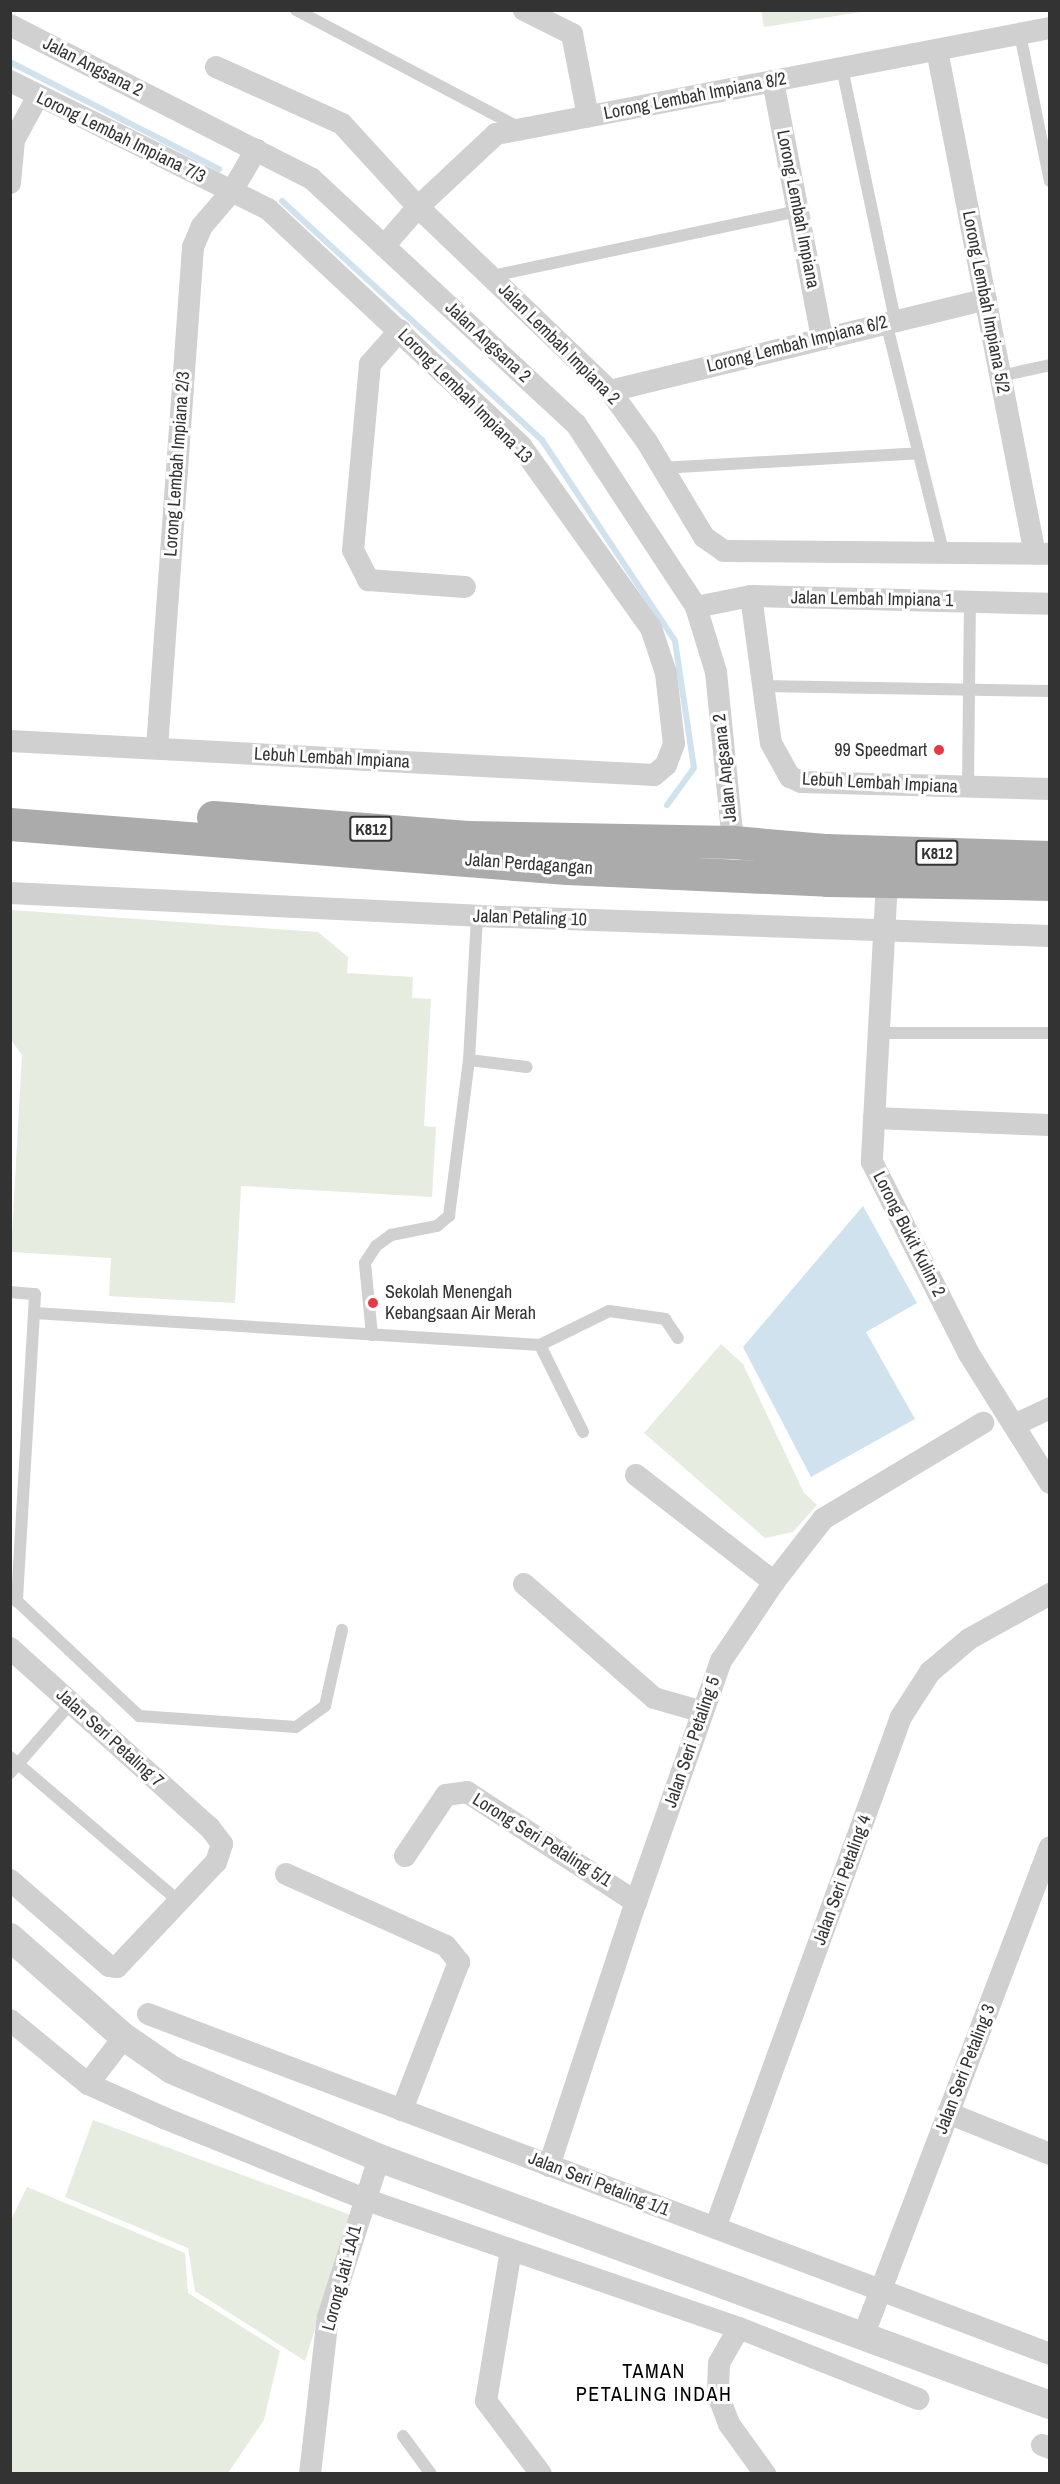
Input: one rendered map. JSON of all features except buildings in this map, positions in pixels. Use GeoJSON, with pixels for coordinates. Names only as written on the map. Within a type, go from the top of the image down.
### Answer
{"type":"FeatureCollection","features":[{"type":"Feature","properties":{"kind":"main road","name":"Jalan Perdagangan"},"geometry":{"type":"LineString","coordinates":[[10,801],[467,837],[733,842],[825,850],[1050,857]]}},
{"type":"Feature","properties":{"kind":"main road","name":"Jalan Perdagangan"},"geometry":{"type":"LineString","coordinates":[[10,824],[567,868],[887,881],[1050,884]]}},
{"type":"Feature","properties":{"kind":"street"},"geometry":{"type":"LineString","coordinates":[[524,10],[572,34],[588,116]]}},
{"type":"Feature","properties":{"kind":"street","name":"Jalan Angsana 2"},"geometry":{"type":"LineString","coordinates":[[10,25],[312,179],[576,424],[696,607],[716,672],[733,842]]}},
{"type":"Feature","properties":{"kind":"street","name":"Lorong Lembah Impiana 8/2"},"geometry":{"type":"LineString","coordinates":[[384,246],[418,207],[496,134],[1050,28]]}},
{"type":"Feature","properties":{"kind":"street","name":"Lorong Lembah Impiana 5/2"},"geometry":{"type":"LineString","coordinates":[[937,50],[1000,376],[1042,554]]}},
{"type":"Feature","properties":{"kind":"street","name":"Jalan Lembah Impiana 2"},"geometry":{"type":"LineString","coordinates":[[216,67],[342,124],[418,207],[610,391],[704,537],[724,551],[1042,554]]}},
{"type":"Feature","properties":{"kind":"street","name":"Lorong Lembah Impiana 7/3"},"geometry":{"type":"LineString","coordinates":[[10,81],[231,191]]}},
{"type":"Feature","properties":{"kind":"street","name":"Lorong Lembah Impiana"},"geometry":{"type":"LineString","coordinates":[[773,81],[822,336]]}},
{"type":"Feature","properties":{"kind":"street"},"geometry":{"type":"LineString","coordinates":[[10,183],[14,140],[38,96]]}},
{"type":"Feature","properties":{"kind":"street","name":"Lorong Lembah Impiana 2/3"},"geometry":{"type":"LineString","coordinates":[[157,748],[193,247],[202,226],[231,191],[256,150]]}},
{"type":"Feature","properties":{"kind":"street","name":"Lorong Lembah Impiana 13"},"geometry":{"type":"LineString","coordinates":[[231,191],[282,219],[521,446],[651,628],[666,673],[674,744],[666,765],[654,775]]}},
{"type":"Feature","properties":{"kind":"street","name":"Lorong Lembah Impiana 6/2"},"geometry":{"type":"LineString","coordinates":[[610,391],[822,336],[986,299]]}},
{"type":"Feature","properties":{"kind":"street"},"geometry":{"type":"LineString","coordinates":[[400,330],[370,364],[353,550],[368,580],[465,587]]}},
{"type":"Feature","properties":{"kind":"street","name":"Lebuh Lembah Impiana"},"geometry":{"type":"LineString","coordinates":[[751,596],[760,686],[771,743],[790,777],[801,782],[1050,789]]}},
{"type":"Feature","properties":{"kind":"street","name":"Jalan Lembah Impiana 1"},"geometry":{"type":"LineString","coordinates":[[696,607],[751,596],[1050,603]]}},
{"type":"Feature","properties":{"kind":"street","name":"Lebuh Lembah Impiana"},"geometry":{"type":"LineString","coordinates":[[10,741],[654,775]]}},
{"type":"Feature","properties":{"kind":"street","name":"Lorong Bukit Kulim 2"},"geometry":{"type":"LineString","coordinates":[[887,881],[872,1162],[969,1354],[1050,1483]]}},
{"type":"Feature","properties":{"kind":"street","name":"Jalan Petaling 10"},"geometry":{"type":"LineString","coordinates":[[10,893],[477,916],[1050,936]]}},
{"type":"Feature","properties":{"kind":"street"},"geometry":{"type":"LineString","coordinates":[[874,1118],[1050,1125]]}},
{"type":"Feature","properties":{"kind":"street"},"geometry":{"type":"LineString","coordinates":[[1014,1425],[1050,1408]]}},
{"type":"Feature","properties":{"kind":"street","name":"Jalan Seri Petaling 5"},"geometry":{"type":"LineString","coordinates":[[549,2166],[636,1902],[721,1661],[774,1582],[823,1519],[983,1423]]}},
{"type":"Feature","properties":{"kind":"street"},"geometry":{"type":"LineString","coordinates":[[636,1475],[774,1582]]}},
{"type":"Feature","properties":{"kind":"street"},"geometry":{"type":"LineString","coordinates":[[524,1584],[654,1698],[703,1712]]}},
{"type":"Feature","properties":{"kind":"street","name":"Jalan Seri Petaling 4"},"geometry":{"type":"LineString","coordinates":[[715,2228],[901,1717],[930,1672],[969,1639],[1050,1594]]}},
{"type":"Feature","properties":{"kind":"street","name":"Jalan Seri Petaling 7"},"geometry":{"type":"LineString","coordinates":[[10,1648],[218,1836],[222,1851],[181,1903]]}},
{"type":"Feature","properties":{"kind":"street","name":"Lorong Seri Petaling 5/1"},"geometry":{"type":"LineString","coordinates":[[405,1856],[446,1795],[467,1792],[636,1902]]}},
{"type":"Feature","properties":{"kind":"street","name":"Jalan Seri Petaling 3"},"geometry":{"type":"LineString","coordinates":[[864,2334],[1050,1847]]}},
{"type":"Feature","properties":{"kind":"street"},"geometry":{"type":"LineString","coordinates":[[286,1874],[446,1946],[459,1962],[402,2110]]}},
{"type":"Feature","properties":{"kind":"street"},"geometry":{"type":"LineString","coordinates":[[10,1880],[110,1966],[117,1967],[181,1903]]}},
{"type":"Feature","properties":{"kind":"street"},"geometry":{"type":"LineString","coordinates":[[10,1937],[124,2037],[172,2070],[379,2158],[864,2334],[1050,2405]]}},
{"type":"Feature","properties":{"kind":"street","name":"Jalan Seri Petaling 1/1"},"geometry":{"type":"LineString","coordinates":[[148,2014],[1050,2354]]}},
{"type":"Feature","properties":{"kind":"street"},"geometry":{"type":"LineString","coordinates":[[10,2020],[88,2084],[363,2199],[740,2328],[918,2399]]}},
{"type":"Feature","properties":{"kind":"street"},"geometry":{"type":"LineString","coordinates":[[88,2084],[124,2037]]}},
{"type":"Feature","properties":{"kind":"street"},"geometry":{"type":"LineString","coordinates":[[948,2113],[1050,2154]]}},
{"type":"Feature","properties":{"kind":"street","name":"Lorong Jati 1A/1"},"geometry":{"type":"LineString","coordinates":[[310,2474],[328,2317],[363,2199],[379,2158]]}},
{"type":"Feature","properties":{"kind":"street"},"geometry":{"type":"LineString","coordinates":[[511,2250],[486,2401],[542,2474]]}},
{"type":"Feature","properties":{"kind":"street"},"geometry":{"type":"LineString","coordinates":[[740,2328],[719,2363],[718,2395],[729,2424],[765,2474]]}},
{"type":"Feature","properties":{"kind":"lane"},"geometry":{"type":"LineString","coordinates":[[296,10],[521,129]]}},
{"type":"Feature","properties":{"kind":"lane"},"geometry":{"type":"LineString","coordinates":[[1020,34],[1050,181]]}},
{"type":"Feature","properties":{"kind":"lane"},"geometry":{"type":"LineString","coordinates":[[842,68],[891,321],[919,453],[944,554]]}},
{"type":"Feature","properties":{"kind":"lane"},"geometry":{"type":"LineString","coordinates":[[492,276],[798,211]]}},
{"type":"Feature","properties":{"kind":"lane"},"geometry":{"type":"LineString","coordinates":[[1000,376],[1050,365]]}},
{"type":"Feature","properties":{"kind":"lane"},"geometry":{"type":"LineString","coordinates":[[661,468],[919,453]]}},
{"type":"Feature","properties":{"kind":"lane"},"geometry":{"type":"LineString","coordinates":[[968,787],[971,690],[970,602]]}},
{"type":"Feature","properties":{"kind":"lane"},"geometry":{"type":"LineString","coordinates":[[760,686],[1050,691]]}},
{"type":"Feature","properties":{"kind":"lane"},"geometry":{"type":"LineString","coordinates":[[372,1335],[365,1263],[376,1246],[391,1235],[436,1226],[449,1216],[469,1060],[477,916]]}},
{"type":"Feature","properties":{"kind":"lane"},"geometry":{"type":"LineString","coordinates":[[879,1033],[1050,1033]]}},
{"type":"Feature","properties":{"kind":"lane"},"geometry":{"type":"LineString","coordinates":[[469,1060],[527,1067]]}},
{"type":"Feature","properties":{"kind":"lane"},"geometry":{"type":"LineString","coordinates":[[10,1292],[35,1294],[17,1601],[139,1716],[296,1727],[324,1706],[342,1630]]}},
{"type":"Feature","properties":{"kind":"lane"},"geometry":{"type":"LineString","coordinates":[[34,1313],[540,1345],[609,1311],[664,1319],[678,1338]]}},
{"type":"Feature","properties":{"kind":"lane"},"geometry":{"type":"LineString","coordinates":[[540,1345],[583,1432]]}},
{"type":"Feature","properties":{"kind":"lane"},"geometry":{"type":"LineString","coordinates":[[71,1703],[13,1764],[181,1903]]}},
{"type":"Feature","properties":{"kind":"lane"},"geometry":{"type":"LineString","coordinates":[[404,2436],[431,2474]]}},
{"type":"Feature","properties":{"kind":"shaded area"},"geometry":{"type":"Polygon","coordinates":[[[761,10],[868,10],[868,11],[764,27],[761,10]]]}},
{"type":"Feature","properties":{"kind":"shaded area"},"geometry":{"type":"Polygon","coordinates":[[[11,910],[318,932],[348,957],[347,973],[413,977],[412,998],[431,999],[424,1126],[436,1127],[432,1197],[241,1186],[235,1303],[109,1296],[111,1258],[11,1252],[22,1055],[11,1040],[11,910]]]}},
{"type":"Feature","properties":{"kind":"shaded area"},"geometry":{"type":"Polygon","coordinates":[[[721,1344],[743,1364],[804,1493],[817,1505],[793,1532],[765,1538],[644,1433],[721,1344]]]}},
{"type":"Feature","properties":{"kind":"shaded area"},"geometry":{"type":"Polygon","coordinates":[[[93,2120],[351,2215],[305,2361],[195,2291],[188,2248],[65,2197],[93,2120]]]}},
{"type":"Feature","properties":{"kind":"shaded area"},"geometry":{"type":"Polygon","coordinates":[[[27,2187],[185,2253],[188,2293],[280,2351],[264,2420],[228,2473],[11,2473],[11,2220],[27,2187]]]}},
{"type":"Feature","properties":{"kind":"water"},"geometry":{"type":"Polygon","coordinates":[[[863,1206],[917,1303],[866,1332],[915,1419],[811,1477],[743,1347],[863,1206]]]}},
{"type":"Feature","properties":{"kind":"waterway"},"geometry":{"type":"LineString","coordinates":[[10,62],[219,169]]}},
{"type":"Feature","properties":{"kind":"waterway"},"geometry":{"type":"LineString","coordinates":[[282,201],[542,440],[675,641],[694,768],[667,805]]}},
{"type":"Feature","properties":{"kind":"place","name":"99 Speedmart"},"geometry":{"type":"Point","coordinates":[939,750]}},
{"type":"Feature","properties":{"kind":"place","name":"Sekolah Menengah Kebangsaan Air Merah"},"geometry":{"type":"Point","coordinates":[373,1303]}},
{"type":"Feature","properties":{"kind":"district","name":"TAMAN PETALING INDAH"},"geometry":{"type":"Point","coordinates":[654,2382]}}]}
